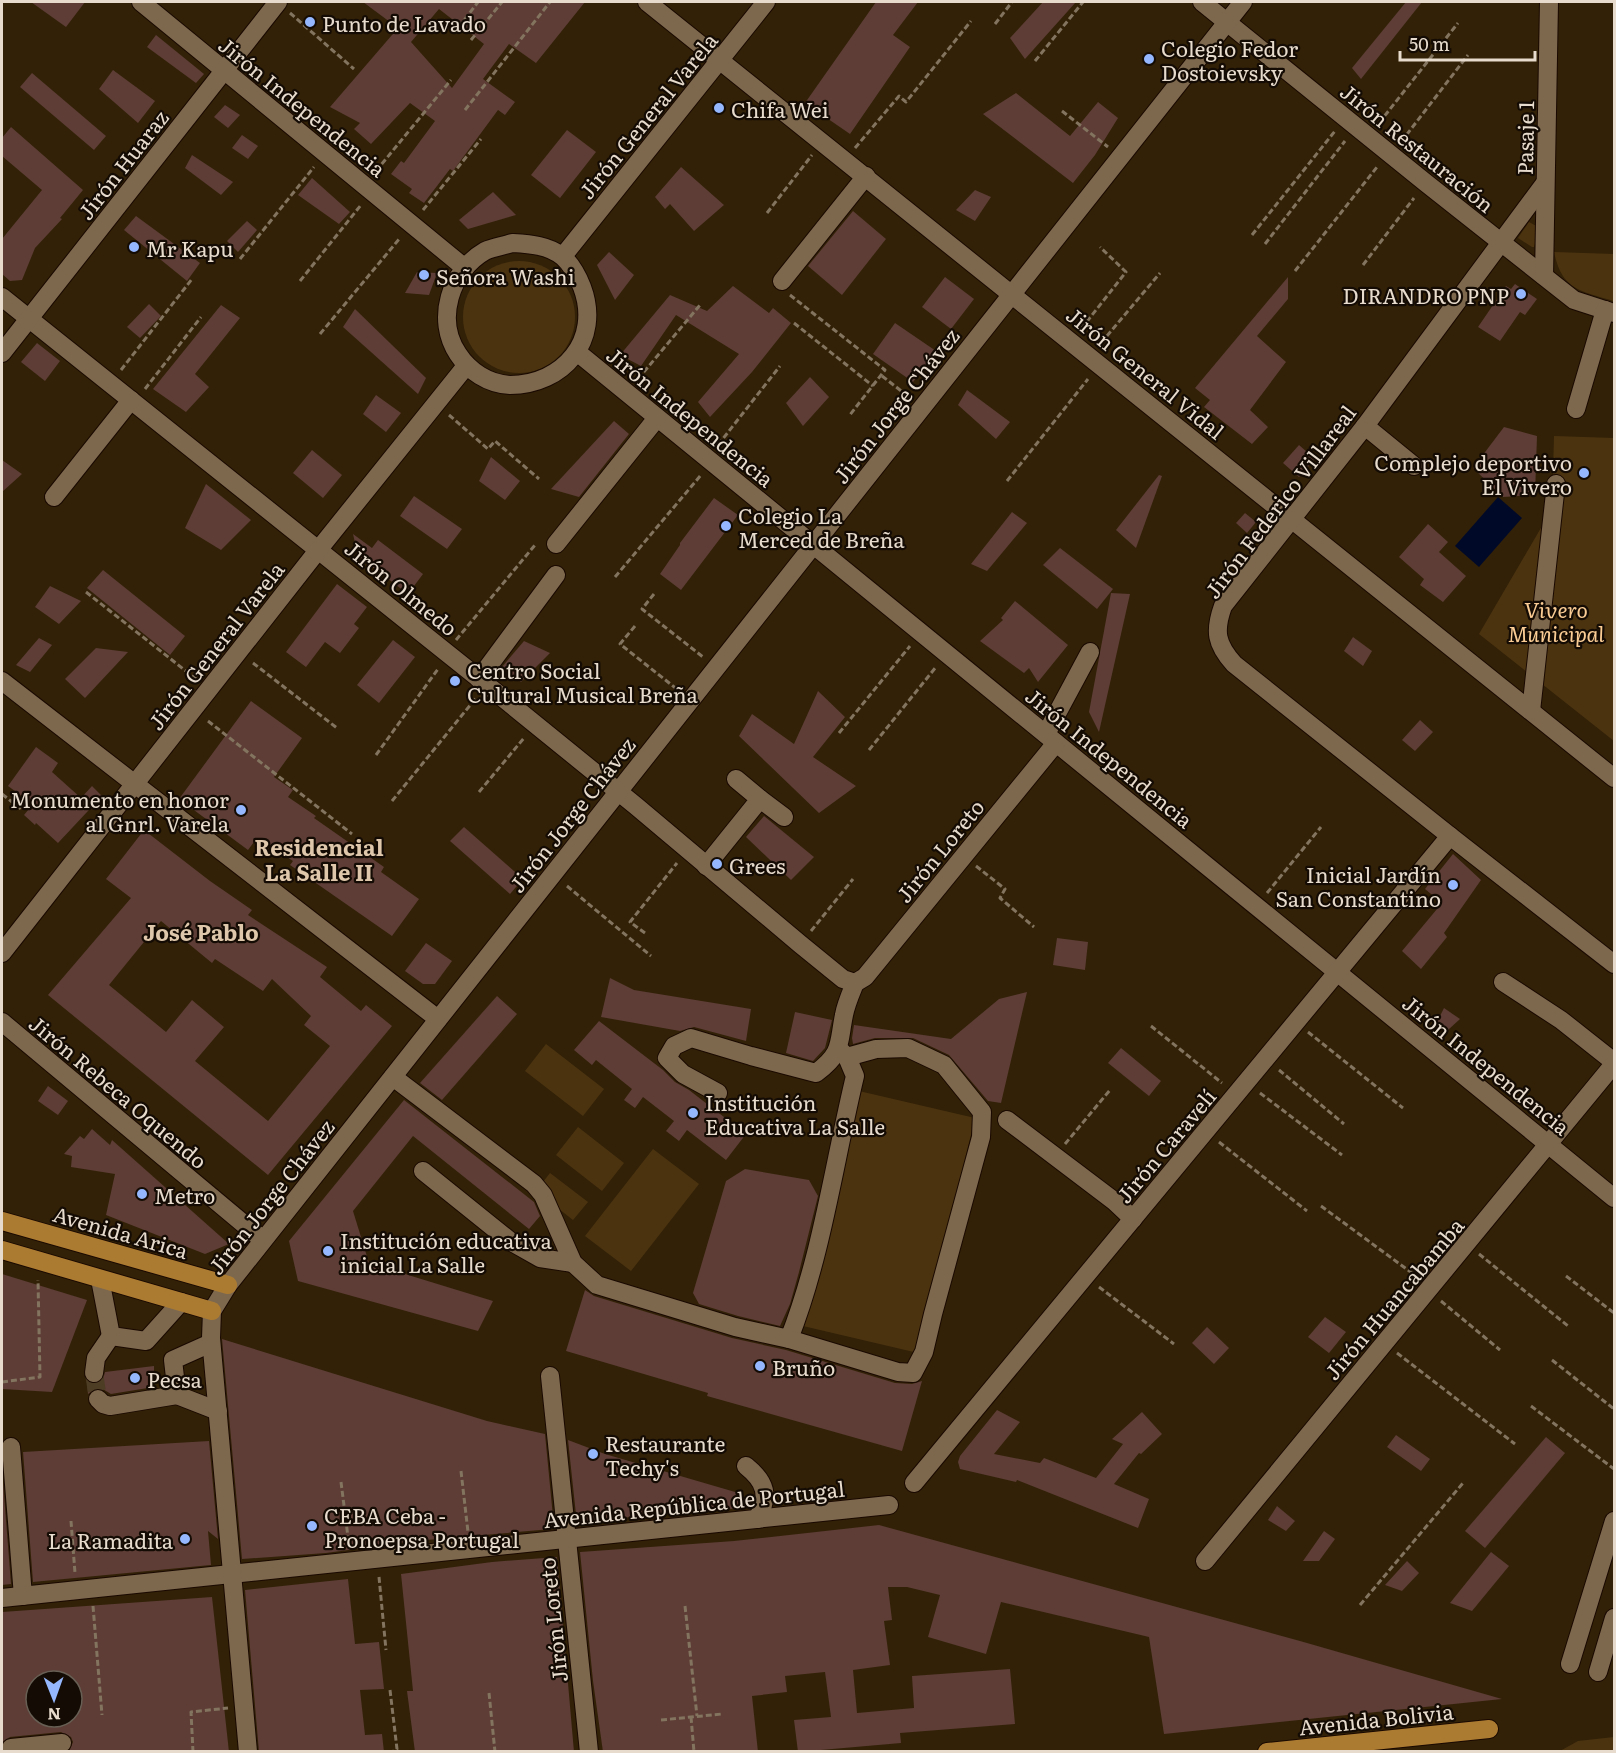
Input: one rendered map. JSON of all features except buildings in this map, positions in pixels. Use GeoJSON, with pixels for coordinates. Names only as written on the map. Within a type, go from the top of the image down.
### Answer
{"type":"FeatureCollection","features":[{"type":"Feature","properties":{"kind":"main road","name":"Avenida Arica"},"geometry":{"type":"LineString","coordinates":[[2,1221],[228,1285]]}},
{"type":"Feature","properties":{"kind":"main road"},"geometry":{"type":"LineString","coordinates":[[2,1250],[212,1311]]}},
{"type":"Feature","properties":{"kind":"main road","name":"Avenida Bolivia"},"geometry":{"type":"LineString","coordinates":[[1267,1752],[1411,1744],[1489,1729]]}},
{"type":"Feature","properties":{"kind":"street","name":"Jirón Independencia"},"geometry":{"type":"LineString","coordinates":[[141,2],[465,268]]}},
{"type":"Feature","properties":{"kind":"street","name":"Jirón Huaraz"},"geometry":{"type":"LineString","coordinates":[[2,353],[223,69],[278,2]]}},
{"type":"Feature","properties":{"kind":"street","name":"Jirón General Vidal"},"geometry":{"type":"LineString","coordinates":[[647,2],[1614,778]]}},
{"type":"Feature","properties":{"kind":"street","name":"Jirón General Varela"},"geometry":{"type":"LineString","coordinates":[[563,256],[766,2]]}},
{"type":"Feature","properties":{"kind":"street","name":"Jirón Restauración"},"geometry":{"type":"LineString","coordinates":[[1202,2],[1574,300],[1610,311]]}},
{"type":"Feature","properties":{"kind":"street","name":"Jirón Jorge Chávez"},"geometry":{"type":"LineString","coordinates":[[248,1752],[211,1343],[212,1311],[228,1285],[263,1240],[1244,2]]}},
{"type":"Feature","properties":{"kind":"street","name":"Pasaje 1"},"geometry":{"type":"LineString","coordinates":[[1544,276],[1549,2]]}},
{"type":"Feature","properties":{"kind":"street"},"geometry":{"type":"LineString","coordinates":[[782,285],[866,176]]}},
{"type":"Feature","properties":{"kind":"street","name":"Jirón Federico Villareal"},"geometry":{"type":"LineString","coordinates":[[1545,183],[1365,426],[1223,606],[1218,621],[1218,639],[1224,653],[1234,664],[1614,964]]}},
{"type":"Feature","properties":{"kind":"street"},"geometry":{"type":"LineString","coordinates":[[512,243],[538,245],[563,256],[578,276],[587,301],[587,328],[577,352],[563,368],[545,379],[525,385],[504,385],[483,378],[466,366],[454,348],[448,328],[447,307],[453,286],[465,268],[486,251],[512,243]]}},
{"type":"Feature","properties":{"kind":"street","name":"Jirón Olmedo"},"geometry":{"type":"LineString","coordinates":[[2,297],[618,791],[843,979],[855,983]]}},
{"type":"Feature","properties":{"kind":"street"},"geometry":{"type":"LineString","coordinates":[[1576,409],[1610,311]]}},
{"type":"Feature","properties":{"kind":"street","name":"Jirón Independencia"},"geometry":{"type":"LineString","coordinates":[[577,352],[1614,1198]]}},
{"type":"Feature","properties":{"kind":"street","name":"Jirón General Varela"},"geometry":{"type":"LineString","coordinates":[[2,953],[238,651],[466,366]]}},
{"type":"Feature","properties":{"kind":"street"},"geometry":{"type":"LineString","coordinates":[[54,496],[133,402]]}},
{"type":"Feature","properties":{"kind":"street"},"geometry":{"type":"LineString","coordinates":[[556,544],[657,418]]}},
{"type":"Feature","properties":{"kind":"street"},"geometry":{"type":"LineString","coordinates":[[1365,426],[1414,466]]}},
{"type":"Feature","properties":{"kind":"street"},"geometry":{"type":"LineString","coordinates":[[1531,711],[1556,484]]}},
{"type":"Feature","properties":{"kind":"street"},"geometry":{"type":"LineString","coordinates":[[483,682],[556,575]]}},
{"type":"Feature","properties":{"kind":"street","name":"Jirón Loreto"},"geometry":{"type":"LineString","coordinates":[[855,983],[865,977],[964,856],[1051,738],[1090,652]]}},
{"type":"Feature","properties":{"kind":"street"},"geometry":{"type":"LineString","coordinates":[[2,681],[438,1019]]}},
{"type":"Feature","properties":{"kind":"street"},"geometry":{"type":"LineString","coordinates":[[736,779],[784,817]]}},
{"type":"Feature","properties":{"kind":"street"},"geometry":{"type":"LineString","coordinates":[[706,866],[760,799]]}},
{"type":"Feature","properties":{"kind":"street","name":"Jirón Caravelí"},"geometry":{"type":"LineString","coordinates":[[914,1483],[1450,836]]}},
{"type":"Feature","properties":{"kind":"street"},"geometry":{"type":"LineString","coordinates":[[1503,982],[1561,1020],[1614,1063]]}},
{"type":"Feature","properties":{"kind":"street"},"geometry":{"type":"LineString","coordinates":[[789,1339],[800,1311],[821,1234],[855,1076],[843,1053],[844,1013],[855,983]]}},
{"type":"Feature","properties":{"kind":"street","name":"Jirón Rebeca Oquendo"},"geometry":{"type":"LineString","coordinates":[[2,1022],[263,1240]]}},
{"type":"Feature","properties":{"kind":"street"},"geometry":{"type":"LineString","coordinates":[[393,1077],[534,1184],[543,1195],[573,1263],[597,1285],[735,1327],[789,1339],[898,1372],[913,1373],[924,1352],[981,1137],[982,1112],[944,1065],[908,1048],[843,1053],[816,1073],[691,1038],[674,1046],[667,1058],[683,1074],[718,1093]]}},
{"type":"Feature","properties":{"kind":"street","name":"Jirón Huancabamba"},"geometry":{"type":"LineString","coordinates":[[1205,1561],[1614,1063]]}},
{"type":"Feature","properties":{"kind":"street"},"geometry":{"type":"LineString","coordinates":[[1007,1120],[1114,1201],[1133,1219]]}},
{"type":"Feature","properties":{"kind":"street"},"geometry":{"type":"LineString","coordinates":[[423,1171],[510,1241],[540,1258],[573,1263]]}},
{"type":"Feature","properties":{"kind":"street"},"geometry":{"type":"LineString","coordinates":[[94,1373],[96,1358],[111,1336],[100,1279]]}},
{"type":"Feature","properties":{"kind":"street"},"geometry":{"type":"LineString","coordinates":[[146,1341],[181,1302]]}},
{"type":"Feature","properties":{"kind":"street"},"geometry":{"type":"LineString","coordinates":[[111,1336],[146,1341],[173,1360],[177,1395]]}},
{"type":"Feature","properties":{"kind":"street"},"geometry":{"type":"LineString","coordinates":[[173,1360],[211,1343]]}},
{"type":"Feature","properties":{"kind":"street","name":"Jirón Loreto"},"geometry":{"type":"LineString","coordinates":[[550,1376],[589,1752]]}},
{"type":"Feature","properties":{"kind":"street"},"geometry":{"type":"LineString","coordinates":[[98,1399],[110,1406],[177,1395],[218,1411]]}},
{"type":"Feature","properties":{"kind":"street"},"geometry":{"type":"LineString","coordinates":[[11,1447],[23,1596]]}},
{"type":"Feature","properties":{"kind":"street"},"geometry":{"type":"LineString","coordinates":[[746,1466],[758,1476],[765,1490],[765,1506],[757,1519]]}},
{"type":"Feature","properties":{"kind":"street","name":"Avenida República de Portugal"},"geometry":{"type":"LineString","coordinates":[[2,1598],[889,1505]]}},
{"type":"Feature","properties":{"kind":"street"},"geometry":{"type":"LineString","coordinates":[[1570,1664],[1606,1575],[1614,1521]]}},
{"type":"Feature","properties":{"kind":"street"},"geometry":{"type":"LineString","coordinates":[[1598,1672],[1614,1618]]}},
{"type":"Feature","properties":{"kind":"street"},"geometry":{"type":"LineString","coordinates":[[11,1748],[38,1749],[62,1743]]}},
{"type":"Feature","properties":{"kind":"path"},"geometry":{"type":"LineString","coordinates":[[278,2],[354,69]]}},
{"type":"Feature","properties":{"kind":"path"},"geometry":{"type":"LineString","coordinates":[[459,27],[478,2]]}},
{"type":"Feature","properties":{"kind":"path"},"geometry":{"type":"LineString","coordinates":[[471,40],[501,2]]}},
{"type":"Feature","properties":{"kind":"path"},"geometry":{"type":"LineString","coordinates":[[465,110],[550,2]]}},
{"type":"Feature","properties":{"kind":"path"},"geometry":{"type":"LineString","coordinates":[[994,24],[1012,2]]}},
{"type":"Feature","properties":{"kind":"path"},"geometry":{"type":"LineString","coordinates":[[1035,61],[1083,2]]}},
{"type":"Feature","properties":{"kind":"path"},"geometry":{"type":"LineString","coordinates":[[845,159],[899,96],[906,102],[971,21]]}},
{"type":"Feature","properties":{"kind":"path"},"geometry":{"type":"LineString","coordinates":[[1252,235],[1458,23]]}},
{"type":"Feature","properties":{"kind":"path"},"geometry":{"type":"LineString","coordinates":[[1295,271],[1468,55]]}},
{"type":"Feature","properties":{"kind":"path"},"geometry":{"type":"LineString","coordinates":[[300,281],[451,80]]}},
{"type":"Feature","properties":{"kind":"path"},"geometry":{"type":"LineString","coordinates":[[1062,111],[1121,156]]}},
{"type":"Feature","properties":{"kind":"path"},"geometry":{"type":"LineString","coordinates":[[1265,244],[1357,127]]}},
{"type":"Feature","properties":{"kind":"path"},"geometry":{"type":"LineString","coordinates":[[321,334],[481,139]]}},
{"type":"Feature","properties":{"kind":"path"},"geometry":{"type":"LineString","coordinates":[[767,213],[823,142]]}},
{"type":"Feature","properties":{"kind":"path"},"geometry":{"type":"LineString","coordinates":[[240,259],[325,153]]}},
{"type":"Feature","properties":{"kind":"path"},"geometry":{"type":"LineString","coordinates":[[1363,266],[1426,183]]}},
{"type":"Feature","properties":{"kind":"path"},"geometry":{"type":"LineString","coordinates":[[1072,341],[1126,272],[1100,247]]}},
{"type":"Feature","properties":{"kind":"path"},"geometry":{"type":"LineString","coordinates":[[1007,481],[1160,273]]}},
{"type":"Feature","properties":{"kind":"path"},"geometry":{"type":"LineString","coordinates":[[111,384],[192,279]]}},
{"type":"Feature","properties":{"kind":"path"},"geometry":{"type":"LineString","coordinates":[[782,285],[885,370],[849,416]]}},
{"type":"Feature","properties":{"kind":"path"},"geometry":{"type":"LineString","coordinates":[[627,393],[700,305]]}},
{"type":"Feature","properties":{"kind":"path"},"geometry":{"type":"LineString","coordinates":[[133,402],[201,317]]}},
{"type":"Feature","properties":{"kind":"path"},"geometry":{"type":"LineString","coordinates":[[794,323],[873,386]]}},
{"type":"Feature","properties":{"kind":"path"},"geometry":{"type":"LineString","coordinates":[[615,577],[709,460],[780,366]]}},
{"type":"Feature","properties":{"kind":"path"},"geometry":{"type":"LineString","coordinates":[[882,376],[922,407]]}},
{"type":"Feature","properties":{"kind":"path"},"geometry":{"type":"LineString","coordinates":[[436,404],[488,449],[495,441],[539,479]]}},
{"type":"Feature","properties":{"kind":"path"},"geometry":{"type":"LineString","coordinates":[[376,755],[447,653],[535,545]]}},
{"type":"Feature","properties":{"kind":"path"},"geometry":{"type":"LineString","coordinates":[[86,592],[209,689]]}},
{"type":"Feature","properties":{"kind":"path"},"geometry":{"type":"LineString","coordinates":[[654,594],[642,609],[716,668]]}},
{"type":"Feature","properties":{"kind":"path"},"geometry":{"type":"LineString","coordinates":[[635,626],[620,644],[691,700]]}},
{"type":"Feature","properties":{"kind":"path"},"geometry":{"type":"LineString","coordinates":[[839,733],[921,632]]}},
{"type":"Feature","properties":{"kind":"path"},"geometry":{"type":"LineString","coordinates":[[238,651],[337,728]]}},
{"type":"Feature","properties":{"kind":"path"},"geometry":{"type":"LineString","coordinates":[[869,750],[947,654]]}},
{"type":"Feature","properties":{"kind":"path"},"geometry":{"type":"LineString","coordinates":[[392,801],[483,682]]}},
{"type":"Feature","properties":{"kind":"path"},"geometry":{"type":"LineString","coordinates":[[193,709],[352,834]]}},
{"type":"Feature","properties":{"kind":"path"},"geometry":{"type":"LineString","coordinates":[[478,792],[535,724]]}},
{"type":"Feature","properties":{"kind":"path"},"geometry":{"type":"LineString","coordinates":[[2,794],[21,809]]}},
{"type":"Feature","properties":{"kind":"path"},"geometry":{"type":"LineString","coordinates":[[1257,906],[1321,827]]}},
{"type":"Feature","properties":{"kind":"path"},"geometry":{"type":"LineString","coordinates":[[645,933],[630,922],[688,850]]}},
{"type":"Feature","properties":{"kind":"path"},"geometry":{"type":"LineString","coordinates":[[964,856],[1005,889],[1000,898],[1034,927]]}},
{"type":"Feature","properties":{"kind":"path"},"geometry":{"type":"LineString","coordinates":[[553,874],[651,956]]}},
{"type":"Feature","properties":{"kind":"path"},"geometry":{"type":"LineString","coordinates":[[800,944],[853,879]]}},
{"type":"Feature","properties":{"kind":"path"},"geometry":{"type":"LineString","coordinates":[[1296,1022],[1403,1107]]}},
{"type":"Feature","properties":{"kind":"path"},"geometry":{"type":"LineString","coordinates":[[1151,1026],[1342,1155]]}},
{"type":"Feature","properties":{"kind":"path"},"geometry":{"type":"LineString","coordinates":[[1265,1059],[1344,1124]]}},
{"type":"Feature","properties":{"kind":"path"},"geometry":{"type":"LineString","coordinates":[[1055,1156],[1110,1089]]}},
{"type":"Feature","properties":{"kind":"path"},"geometry":{"type":"LineString","coordinates":[[1205,1131],[1307,1211]]}},
{"type":"Feature","properties":{"kind":"path"},"geometry":{"type":"LineString","coordinates":[[1321,1206],[1430,1289],[1500,1350]]}},
{"type":"Feature","properties":{"kind":"path"},"geometry":{"type":"LineString","coordinates":[[1467,1244],[1569,1326]]}},
{"type":"Feature","properties":{"kind":"path"},"geometry":{"type":"LineString","coordinates":[[2,1382],[40,1377],[38,1260]]}},
{"type":"Feature","properties":{"kind":"path"},"geometry":{"type":"LineString","coordinates":[[1086,1276],[1174,1344]]}},
{"type":"Feature","properties":{"kind":"path"},"geometry":{"type":"LineString","coordinates":[[1566,1276],[1614,1313]]}},
{"type":"Feature","properties":{"kind":"path"},"geometry":{"type":"LineString","coordinates":[[1385,1343],[1515,1444]]}},
{"type":"Feature","properties":{"kind":"path"},"geometry":{"type":"LineString","coordinates":[[1552,1360],[1614,1409]]}},
{"type":"Feature","properties":{"kind":"path"},"geometry":{"type":"LineString","coordinates":[[1531,1406],[1614,1469]]}},
{"type":"Feature","properties":{"kind":"path"},"geometry":{"type":"LineString","coordinates":[[461,1471],[470,1549]]}},
{"type":"Feature","properties":{"kind":"path"},"geometry":{"type":"LineString","coordinates":[[341,1482],[351,1561]]}},
{"type":"Feature","properties":{"kind":"path"},"geometry":{"type":"LineString","coordinates":[[1360,1605],[1462,1483]]}},
{"type":"Feature","properties":{"kind":"path"},"geometry":{"type":"LineString","coordinates":[[71,1521],[84,1589],[102,1715]]}},
{"type":"Feature","properties":{"kind":"path"},"geometry":{"type":"LineString","coordinates":[[377,1558],[386,1650]]}},
{"type":"Feature","properties":{"kind":"path"},"geometry":{"type":"LineString","coordinates":[[685,1606],[697,1716]]}},
{"type":"Feature","properties":{"kind":"path"},"geometry":{"type":"LineString","coordinates":[[390,1690],[397,1749],[392,1752]]}},
{"type":"Feature","properties":{"kind":"path"},"geometry":{"type":"LineString","coordinates":[[489,1693],[495,1752]]}},
{"type":"Feature","properties":{"kind":"path"},"geometry":{"type":"LineString","coordinates":[[193,1752],[191,1712],[244,1706]]}},
{"type":"Feature","properties":{"kind":"path"},"geometry":{"type":"LineString","coordinates":[[661,1720],[722,1714]]}},
{"type":"Feature","properties":{"kind":"path"},"geometry":{"type":"LineString","coordinates":[[691,1717],[694,1752]]}},
{"type":"Feature","properties":{"kind":"green space"},"geometry":{"type":"Polygon","coordinates":[[[1529,222],[1539,230],[1534,247],[1518,238],[1529,222]]]}},
{"type":"Feature","properties":{"kind":"green space"},"geometry":{"type":"Polygon","coordinates":[[[1554,252],[1614,254],[1614,301],[1574,287],[1562,274],[1554,252]]]}},
{"type":"Feature","properties":{"kind":"green space"},"geometry":{"type":"Polygon","coordinates":[[[519,261],[540,265],[559,277],[571,296],[575,317],[571,338],[559,357],[540,369],[519,373],[498,369],[479,357],[467,338],[463,317],[467,296],[479,277],[498,265],[519,261]]]}},
{"type":"Feature","properties":{"kind":"green space","name":"Vivero Municipal"},"geometry":{"type":"Polygon","coordinates":[[[1554,436],[1614,438],[1614,741],[1479,634],[1552,509],[1554,436]]]}},
{"type":"Feature","properties":{"kind":"green space"},"geometry":{"type":"Polygon","coordinates":[[[546,1044],[604,1089],[583,1116],[525,1071],[546,1044]]]}},
{"type":"Feature","properties":{"kind":"green space"},"geometry":{"type":"Polygon","coordinates":[[[859,1091],[975,1118],[918,1353],[803,1326],[859,1091]]]}},
{"type":"Feature","properties":{"kind":"green space"},"geometry":{"type":"Polygon","coordinates":[[[578,1127],[624,1163],[602,1191],[556,1155],[578,1127]]]}},
{"type":"Feature","properties":{"kind":"green space"},"geometry":{"type":"Polygon","coordinates":[[[653,1149],[699,1184],[631,1271],[585,1236],[653,1149]]]}},
{"type":"Feature","properties":{"kind":"green space"},"geometry":{"type":"Polygon","coordinates":[[[550,1173],[588,1202],[573,1220],[536,1191],[550,1173]]]}},
{"type":"Feature","properties":{"kind":"green space"},"geometry":{"type":"Polygon","coordinates":[[[1614,1737],[1614,1751],[1560,1751],[1578,1741],[1614,1737]]]}},
{"type":"Feature","properties":{"kind":"water"},"geometry":{"type":"Polygon","coordinates":[[[1498,497],[1522,518],[1479,567],[1455,546],[1498,497]]]}},
{"type":"Feature","properties":{"kind":"tunnel"},"geometry":{"type":"LineString","coordinates":[[94,1373],[98,1399]]}},
{"type":"Feature","properties":{"kind":"place","name":"Punto de Lavado"},"geometry":{"type":"Point","coordinates":[310,22]}},
{"type":"Feature","properties":{"kind":"place","name":"Colegio Fedor Dostoievsky"},"geometry":{"type":"Point","coordinates":[1149,59]}},
{"type":"Feature","properties":{"kind":"place","name":"Chifa Wei"},"geometry":{"type":"Point","coordinates":[719,108]}},
{"type":"Feature","properties":{"kind":"place","name":"Mr Kapu"},"geometry":{"type":"Point","coordinates":[134,247]}},
{"type":"Feature","properties":{"kind":"place","name":"Señora Washi"},"geometry":{"type":"Point","coordinates":[424,275]}},
{"type":"Feature","properties":{"kind":"place","name":"DIRANDRO PNP"},"geometry":{"type":"Point","coordinates":[1521,294]}},
{"type":"Feature","properties":{"kind":"place","name":"Complejo deportivo El Vivero"},"geometry":{"type":"Point","coordinates":[1584,473]}},
{"type":"Feature","properties":{"kind":"place","name":"Colegio La Merced de Breña"},"geometry":{"type":"Point","coordinates":[726,526]}},
{"type":"Feature","properties":{"kind":"place","name":"Centro Social Cultural Musical Breña"},"geometry":{"type":"Point","coordinates":[455,681]}},
{"type":"Feature","properties":{"kind":"place","name":"Monumento en honor al Gnrl. Varela"},"geometry":{"type":"Point","coordinates":[241,810]}},
{"type":"Feature","properties":{"kind":"place","name":"Grees"},"geometry":{"type":"Point","coordinates":[717,864]}},
{"type":"Feature","properties":{"kind":"place","name":"Inicial Jardín San Constantino"},"geometry":{"type":"Point","coordinates":[1453,885]}},
{"type":"Feature","properties":{"kind":"place","name":"Institución Educativa La Salle"},"geometry":{"type":"Point","coordinates":[693,1113]}},
{"type":"Feature","properties":{"kind":"place","name":"Metro"},"geometry":{"type":"Point","coordinates":[142,1194]}},
{"type":"Feature","properties":{"kind":"place","name":"Institución educativa inicial La Salle"},"geometry":{"type":"Point","coordinates":[328,1251]}},
{"type":"Feature","properties":{"kind":"place","name":"Bruño"},"geometry":{"type":"Point","coordinates":[760,1366]}},
{"type":"Feature","properties":{"kind":"place","name":"Pecsa"},"geometry":{"type":"Point","coordinates":[135,1378]}},
{"type":"Feature","properties":{"kind":"place","name":"Restaurante Techy's"},"geometry":{"type":"Point","coordinates":[593,1454]}},
{"type":"Feature","properties":{"kind":"place","name":"CEBA Ceba - Pronoepsa Portugal"},"geometry":{"type":"Point","coordinates":[312,1526]}},
{"type":"Feature","properties":{"kind":"place","name":"La Ramadita"},"geometry":{"type":"Point","coordinates":[185,1539]}},
{"type":"Feature","properties":{"kind":"district","name":"Residencial La Salle II"},"geometry":{"type":"Point","coordinates":[319,858]}},
{"type":"Feature","properties":{"kind":"district","name":"José Pablo"},"geometry":{"type":"Point","coordinates":[201,931]}}]}
